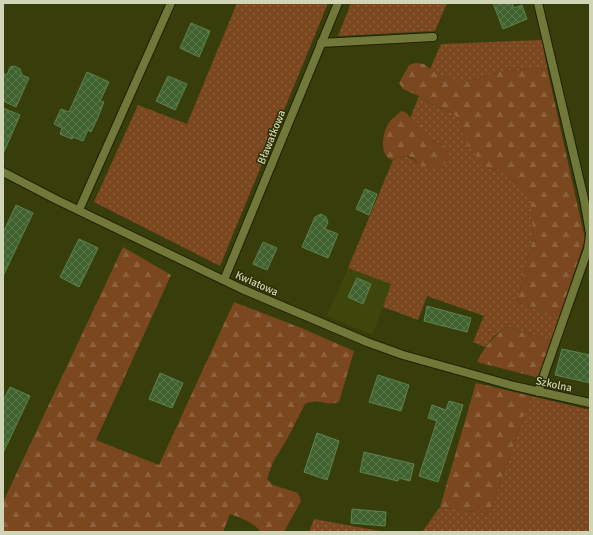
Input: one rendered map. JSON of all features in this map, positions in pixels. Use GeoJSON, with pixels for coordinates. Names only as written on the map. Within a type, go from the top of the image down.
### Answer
{"type":"FeatureCollection","features":[{"type":"Feature","properties":{"kind":"street"},"geometry":{"type":"LineString","coordinates":[[79,210],[171,3]]}},
{"type":"Feature","properties":{"kind":"street","name":"Bławatkowa"},"geometry":{"type":"LineString","coordinates":[[224,280],[338,3]]}},
{"type":"Feature","properties":{"kind":"street"},"geometry":{"type":"LineString","coordinates":[[538,3],[582,191],[590,234],[588,249],[538,392]]}},
{"type":"Feature","properties":{"kind":"street"},"geometry":{"type":"LineString","coordinates":[[321,43],[433,37]]}},
{"type":"Feature","properties":{"kind":"street","name":"Kwiatowa"},"geometry":{"type":"LineString","coordinates":[[3,172],[224,280],[332,327],[403,355],[514,386]]}},
{"type":"Feature","properties":{"kind":"street","name":"Szkolna"},"geometry":{"type":"LineString","coordinates":[[514,386],[590,403]]}},
{"type":"Feature","properties":{"kind":"shaded area"},"geometry":{"type":"Polygon","coordinates":[[[348,268],[392,284],[372,335],[327,316],[348,268]]]}},
{"type":"Feature","properties":{"kind":"green space"},"geometry":{"type":"Polygon","coordinates":[[[237,3],[328,3],[220,266],[94,202],[138,105],[187,124],[237,3]]]}},
{"type":"Feature","properties":{"kind":"green space"},"geometry":{"type":"Polygon","coordinates":[[[351,3],[447,3],[435,31],[338,36],[351,3]]]}},
{"type":"Feature","properties":{"kind":"green space"},"geometry":{"type":"Polygon","coordinates":[[[542,40],[547,68],[503,71],[466,82],[455,82],[430,69],[441,44],[542,40]]]}},
{"type":"Feature","properties":{"kind":"green space"},"geometry":{"type":"Polygon","coordinates":[[[415,63],[424,64],[430,69],[455,82],[466,82],[503,71],[547,68],[585,239],[560,316],[517,302],[534,234],[531,217],[531,198],[522,186],[498,170],[486,168],[468,146],[461,122],[453,113],[436,107],[419,96],[403,89],[399,83],[409,65],[415,63]]]}},
{"type":"Feature","properties":{"kind":"green space"},"geometry":{"type":"Polygon","coordinates":[[[419,96],[436,107],[453,113],[461,122],[463,133],[486,168],[498,170],[522,186],[531,198],[531,217],[534,234],[517,302],[560,316],[552,341],[507,327],[493,337],[485,347],[473,342],[484,316],[427,296],[418,320],[383,307],[391,284],[348,268],[393,160],[409,157],[419,164],[445,146],[427,137],[418,122],[410,118],[419,96]]]}},
{"type":"Feature","properties":{"kind":"green space"},"geometry":{"type":"Polygon","coordinates":[[[401,111],[407,113],[410,118],[422,126],[423,132],[433,141],[445,146],[449,156],[444,164],[431,168],[421,165],[408,156],[392,160],[387,156],[383,148],[386,128],[389,122],[401,111]]]}},
{"type":"Feature","properties":{"kind":"green space"},"geometry":{"type":"Polygon","coordinates":[[[123,247],[171,275],[96,440],[159,465],[234,302],[299,327],[354,351],[339,402],[330,403],[315,401],[305,404],[286,441],[273,462],[267,479],[273,485],[298,493],[301,501],[284,532],[261,532],[251,523],[230,514],[223,532],[3,532],[3,502],[123,247]]]}},
{"type":"Feature","properties":{"kind":"green space"},"geometry":{"type":"Polygon","coordinates":[[[507,327],[552,341],[539,378],[477,362],[489,343],[507,327]]]}},
{"type":"Feature","properties":{"kind":"green space"},"geometry":{"type":"Polygon","coordinates":[[[476,383],[531,396],[489,514],[440,507],[476,383]]]}},
{"type":"Feature","properties":{"kind":"green space"},"geometry":{"type":"Polygon","coordinates":[[[531,396],[590,410],[590,532],[422,532],[440,507],[489,514],[531,396]]]}},
{"type":"Feature","properties":{"kind":"green space"},"geometry":{"type":"Polygon","coordinates":[[[314,519],[385,532],[309,532],[314,519]]]}},
{"type":"Feature","properties":{"kind":"building"},"geometry":{"type":"Polygon","coordinates":[[[493,3],[512,3],[514,8],[522,5],[527,19],[503,29],[493,3]]]}},
{"type":"Feature","properties":{"kind":"building"},"geometry":{"type":"Polygon","coordinates":[[[191,23],[210,31],[199,57],[180,48],[191,23]]]}},
{"type":"Feature","properties":{"kind":"building"},"geometry":{"type":"Polygon","coordinates":[[[15,66],[20,69],[22,75],[29,78],[16,107],[3,101],[3,73],[7,75],[10,67],[15,66]]]}},
{"type":"Feature","properties":{"kind":"building"},"geometry":{"type":"Polygon","coordinates":[[[87,72],[109,82],[100,101],[104,102],[98,117],[91,132],[88,130],[83,141],[73,137],[72,139],[60,134],[62,128],[54,124],[61,109],[69,112],[87,72]]]}},
{"type":"Feature","properties":{"kind":"building"},"geometry":{"type":"Polygon","coordinates":[[[168,76],[187,84],[175,110],[156,101],[168,76]]]}},
{"type":"Feature","properties":{"kind":"building"},"geometry":{"type":"Polygon","coordinates":[[[3,108],[20,115],[3,154],[3,108]]]}},
{"type":"Feature","properties":{"kind":"building"},"geometry":{"type":"Polygon","coordinates":[[[365,189],[377,194],[369,215],[356,209],[365,189]]]}},
{"type":"Feature","properties":{"kind":"building"},"geometry":{"type":"Polygon","coordinates":[[[16,205],[33,213],[3,276],[3,233],[16,205]]]}},
{"type":"Feature","properties":{"kind":"building"},"geometry":{"type":"Polygon","coordinates":[[[321,214],[326,217],[328,222],[325,229],[338,234],[328,258],[302,247],[315,217],[321,214]]]}},
{"type":"Feature","properties":{"kind":"building"},"geometry":{"type":"Polygon","coordinates":[[[79,239],[98,248],[79,287],[60,277],[79,239]]]}},
{"type":"Feature","properties":{"kind":"building"},"geometry":{"type":"Polygon","coordinates":[[[263,242],[277,248],[267,270],[253,264],[263,242]]]}},
{"type":"Feature","properties":{"kind":"building"},"geometry":{"type":"Polygon","coordinates":[[[357,278],[371,284],[363,304],[348,297],[357,278]]]}},
{"type":"Feature","properties":{"kind":"building"},"geometry":{"type":"Polygon","coordinates":[[[427,306],[471,318],[467,332],[424,321],[427,306]]]}},
{"type":"Feature","properties":{"kind":"building"},"geometry":{"type":"Polygon","coordinates":[[[562,349],[590,355],[590,383],[555,375],[562,349]]]}},
{"type":"Feature","properties":{"kind":"building"},"geometry":{"type":"Polygon","coordinates":[[[160,373],[183,383],[172,408],[149,399],[160,373]]]}},
{"type":"Feature","properties":{"kind":"building"},"geometry":{"type":"Polygon","coordinates":[[[378,375],[409,385],[401,411],[369,402],[378,375]]]}},
{"type":"Feature","properties":{"kind":"building"},"geometry":{"type":"Polygon","coordinates":[[[10,387],[30,396],[3,453],[3,401],[10,387]]]}},
{"type":"Feature","properties":{"kind":"building"},"geometry":{"type":"Polygon","coordinates":[[[449,401],[463,405],[438,482],[419,476],[437,421],[428,418],[432,405],[446,410],[449,401]]]}},
{"type":"Feature","properties":{"kind":"building"},"geometry":{"type":"Polygon","coordinates":[[[317,433],[339,441],[327,480],[304,472],[317,433]]]}},
{"type":"Feature","properties":{"kind":"building"},"geometry":{"type":"Polygon","coordinates":[[[364,452],[414,464],[410,481],[399,478],[398,481],[360,472],[364,452]]]}},
{"type":"Feature","properties":{"kind":"building"},"geometry":{"type":"Polygon","coordinates":[[[352,509],[386,512],[385,526],[351,523],[352,509]]]}}]}
